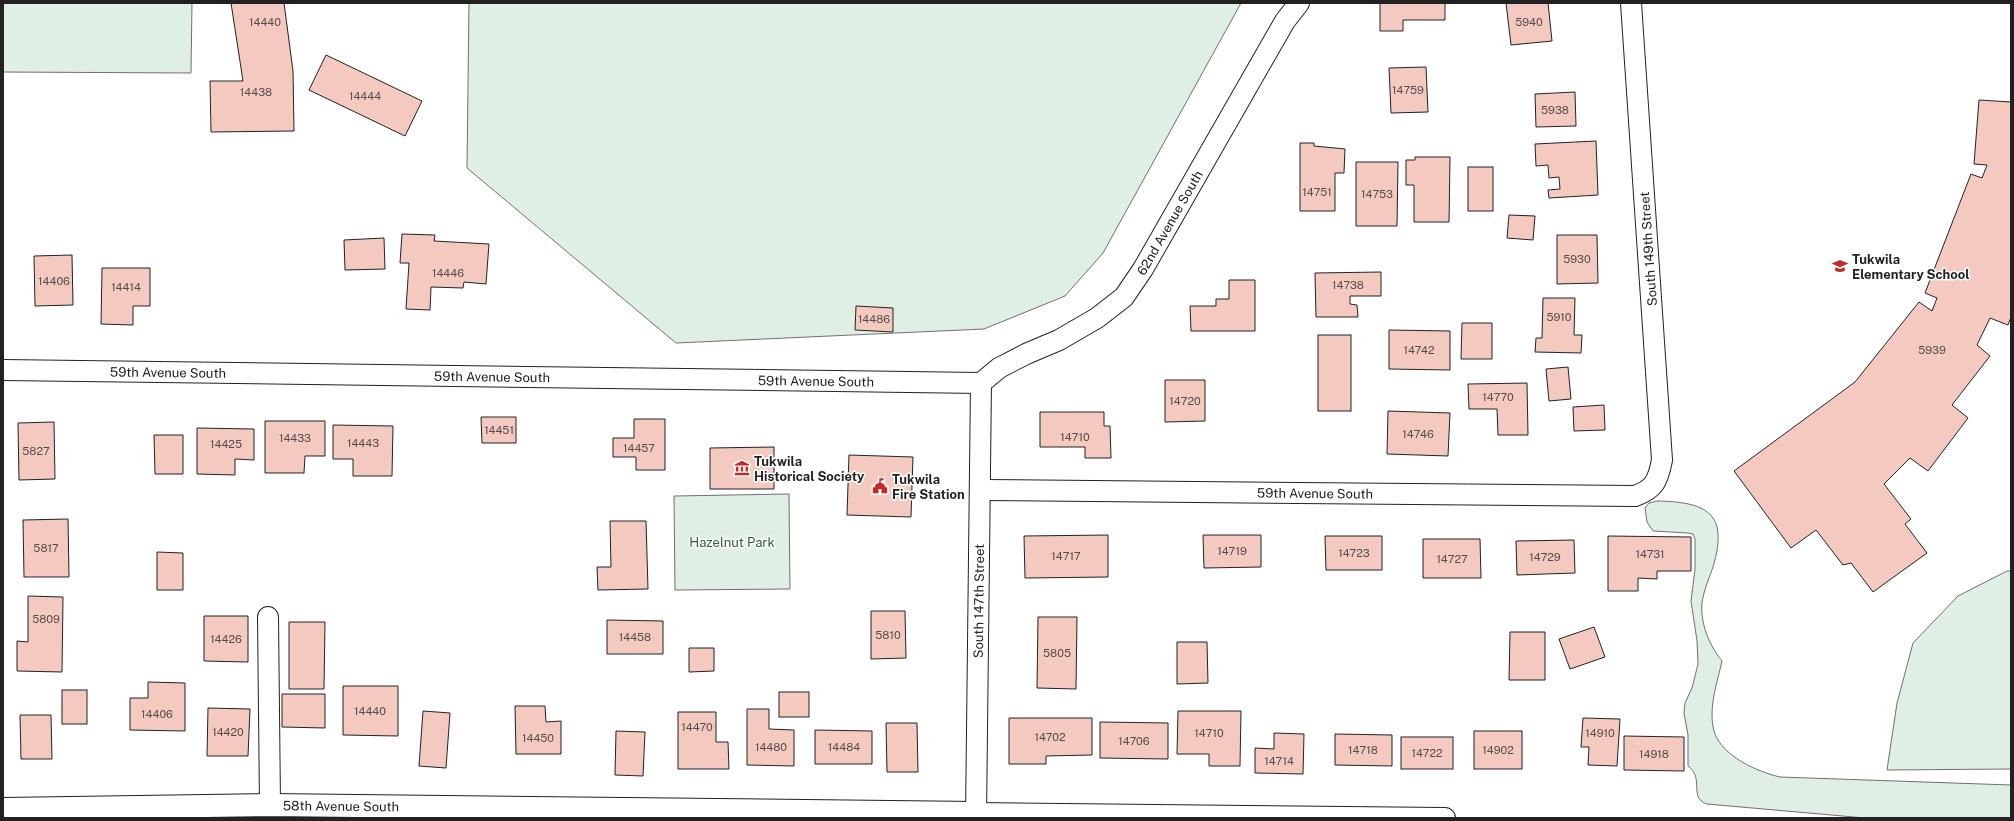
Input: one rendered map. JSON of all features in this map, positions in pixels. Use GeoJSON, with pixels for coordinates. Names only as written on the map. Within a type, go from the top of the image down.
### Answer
{"type":"FeatureCollection","features":[{"type":"Feature","properties":{"kind":"street","name":"62nd Avenue South"},"geometry":{"type":"LineString","coordinates":[[981,383],[999,368],[1026,354],[1059,340],[1091,322],[1124,297],[1143,269],[1285,21],[1299,3]]}},
{"type":"Feature","properties":{"kind":"street","name":"South 149th Street"},"geometry":{"type":"LineString","coordinates":[[1631,3],[1662,460],[1659,476],[1648,492]]}},
{"type":"Feature","properties":{"kind":"street","name":"59th Avenue South"},"geometry":{"type":"LineString","coordinates":[[3,370],[981,383]]}},
{"type":"Feature","properties":{"kind":"street","name":"South 147th Street"},"geometry":{"type":"LineString","coordinates":[[976,815],[981,383]]}},
{"type":"Feature","properties":{"kind":"street","name":"59th Avenue South"},"geometry":{"type":"LineString","coordinates":[[980,490],[1635,496],[1648,492]]}},
{"type":"Feature","properties":{"kind":"street","name":"58th Avenue South"},"geometry":{"type":"LineString","coordinates":[[268,617],[270,806]]}},
{"type":"Feature","properties":{"kind":"street","name":"58th Avenue South"},"geometry":{"type":"LineString","coordinates":[[3,809],[270,806],[976,815],[1445,818]]}},
{"type":"Feature","properties":{"kind":"green space"},"geometry":{"type":"Polygon","coordinates":[[[3,3],[192,3],[191,73],[3,72],[3,3]]]}},
{"type":"Feature","properties":{"kind":"green space"},"geometry":{"type":"Polygon","coordinates":[[[469,3],[1241,3],[1103,253],[1065,296],[984,329],[676,343],[467,168],[469,3]]]}},
{"type":"Feature","properties":{"kind":"green space","name":"Hazelnut Park"},"geometry":{"type":"Polygon","coordinates":[[[789,494],[790,589],[675,590],[674,496],[789,494]]]}},
{"type":"Feature","properties":{"kind":"green space"},"geometry":{"type":"Polygon","coordinates":[[[1657,501],[1689,504],[1701,508],[1710,514],[1715,523],[1718,534],[1717,549],[1713,567],[1702,602],[1702,618],[1709,641],[1722,661],[1713,705],[1712,723],[1718,740],[1724,748],[1741,762],[1771,775],[1780,777],[2011,785],[2011,818],[1865,818],[1707,804],[1701,801],[1697,793],[1695,776],[1693,771],[1688,766],[1688,735],[1684,713],[1685,703],[1692,688],[1698,664],[1697,641],[1691,601],[1695,569],[1695,539],[1693,534],[1688,533],[1653,531],[1647,522],[1645,508],[1649,503],[1657,501]]]}},
{"type":"Feature","properties":{"kind":"green space"},"geometry":{"type":"Polygon","coordinates":[[[2007,571],[2011,571],[2011,769],[1887,770],[1897,703],[1913,643],[1958,596],[2007,571]]]}},
{"type":"Feature","properties":{"kind":"building"},"geometry":{"type":"Polygon","coordinates":[[[231,3],[284,3],[293,71],[294,131],[211,132],[210,81],[243,81],[231,3]]]}},
{"type":"Feature","properties":{"kind":"building"},"geometry":{"type":"Polygon","coordinates":[[[1380,3],[1445,3],[1445,20],[1403,20],[1403,31],[1380,31],[1380,3]]]}},
{"type":"Feature","properties":{"kind":"building"},"geometry":{"type":"Polygon","coordinates":[[[1506,3],[1548,3],[1552,41],[1511,45],[1506,3]]]}},
{"type":"Feature","properties":{"kind":"building"},"geometry":{"type":"Polygon","coordinates":[[[326,55],[422,101],[405,136],[309,90],[326,55]]]}},
{"type":"Feature","properties":{"kind":"building"},"geometry":{"type":"Polygon","coordinates":[[[1426,67],[1428,112],[1391,113],[1389,68],[1426,67]]]}},
{"type":"Feature","properties":{"kind":"building"},"geometry":{"type":"Polygon","coordinates":[[[1575,92],[1576,126],[1536,127],[1535,94],[1575,92]]]}},
{"type":"Feature","properties":{"kind":"building"},"geometry":{"type":"Polygon","coordinates":[[[1979,100],[2011,102],[2011,317],[2008,325],[1990,318],[1977,345],[1990,356],[1952,405],[1968,418],[1928,471],[1910,458],[1884,484],[1911,519],[1905,524],[1927,553],[1873,592],[1851,563],[1843,565],[1816,530],[1791,548],[1734,471],[1855,382],[1919,302],[1932,311],[1937,298],[1925,293],[1971,174],[1982,178],[1987,165],[1974,164],[1979,100]]]}},
{"type":"Feature","properties":{"kind":"building"},"geometry":{"type":"Polygon","coordinates":[[[1596,141],[1598,195],[1549,198],[1548,190],[1560,189],[1559,177],[1549,178],[1548,165],[1536,166],[1535,144],[1596,141]]]}},
{"type":"Feature","properties":{"kind":"building"},"geometry":{"type":"Polygon","coordinates":[[[1300,143],[1314,143],[1314,146],[1345,149],[1344,173],[1335,173],[1335,211],[1300,211],[1300,143]]]}},
{"type":"Feature","properties":{"kind":"building"},"geometry":{"type":"Polygon","coordinates":[[[1415,157],[1450,157],[1449,222],[1414,222],[1414,185],[1406,185],[1406,160],[1415,160],[1415,157]]]}},
{"type":"Feature","properties":{"kind":"building"},"geometry":{"type":"Polygon","coordinates":[[[1356,162],[1398,162],[1397,226],[1356,226],[1356,162]]]}},
{"type":"Feature","properties":{"kind":"building"},"geometry":{"type":"Polygon","coordinates":[[[1468,167],[1493,167],[1493,211],[1468,211],[1468,167]]]}},
{"type":"Feature","properties":{"kind":"building"},"geometry":{"type":"Polygon","coordinates":[[[1509,215],[1535,216],[1533,240],[1507,238],[1509,215]]]}},
{"type":"Feature","properties":{"kind":"building"},"geometry":{"type":"Polygon","coordinates":[[[402,234],[435,235],[434,241],[489,244],[486,284],[464,282],[463,288],[431,287],[430,310],[406,309],[409,263],[400,263],[402,234]]]}},
{"type":"Feature","properties":{"kind":"building"},"geometry":{"type":"Polygon","coordinates":[[[1557,235],[1597,235],[1598,283],[1557,284],[1557,235]]]}},
{"type":"Feature","properties":{"kind":"building"},"geometry":{"type":"Polygon","coordinates":[[[384,238],[385,269],[345,270],[344,240],[384,238]]]}},
{"type":"Feature","properties":{"kind":"building"},"geometry":{"type":"Polygon","coordinates":[[[72,255],[73,305],[35,306],[34,256],[72,255]]]}},
{"type":"Feature","properties":{"kind":"building"},"geometry":{"type":"Polygon","coordinates":[[[102,268],[150,268],[150,306],[133,306],[133,325],[101,324],[102,268]]]}},
{"type":"Feature","properties":{"kind":"building"},"geometry":{"type":"Polygon","coordinates":[[[1381,272],[1381,296],[1350,296],[1350,304],[1357,305],[1358,317],[1316,317],[1315,273],[1381,272]]]}},
{"type":"Feature","properties":{"kind":"building"},"geometry":{"type":"Polygon","coordinates":[[[1229,280],[1255,280],[1255,331],[1191,331],[1190,306],[1216,306],[1216,299],[1229,299],[1229,280]]]}},
{"type":"Feature","properties":{"kind":"building"},"geometry":{"type":"Polygon","coordinates":[[[1543,298],[1575,298],[1574,335],[1582,335],[1581,353],[1535,352],[1536,338],[1542,338],[1543,298]]]}},
{"type":"Feature","properties":{"kind":"building"},"geometry":{"type":"Polygon","coordinates":[[[856,306],[893,308],[893,332],[855,330],[856,306]]]}},
{"type":"Feature","properties":{"kind":"building"},"geometry":{"type":"Polygon","coordinates":[[[1462,323],[1492,323],[1492,359],[1461,359],[1462,323]]]}},
{"type":"Feature","properties":{"kind":"building"},"geometry":{"type":"Polygon","coordinates":[[[1389,330],[1450,331],[1450,370],[1389,369],[1389,330]]]}},
{"type":"Feature","properties":{"kind":"building"},"geometry":{"type":"Polygon","coordinates":[[[1318,335],[1351,335],[1351,411],[1318,411],[1318,335]]]}},
{"type":"Feature","properties":{"kind":"building"},"geometry":{"type":"Polygon","coordinates":[[[1568,367],[1571,399],[1549,401],[1546,369],[1568,367]]]}},
{"type":"Feature","properties":{"kind":"building"},"geometry":{"type":"Polygon","coordinates":[[[1165,380],[1205,380],[1205,421],[1165,422],[1165,380]]]}},
{"type":"Feature","properties":{"kind":"building"},"geometry":{"type":"Polygon","coordinates":[[[1527,383],[1528,435],[1498,435],[1497,409],[1469,409],[1468,384],[1527,383]]]}},
{"type":"Feature","properties":{"kind":"building"},"geometry":{"type":"Polygon","coordinates":[[[1604,405],[1605,430],[1574,431],[1573,407],[1604,405]]]}},
{"type":"Feature","properties":{"kind":"building"},"geometry":{"type":"Polygon","coordinates":[[[1388,411],[1450,413],[1448,456],[1387,454],[1388,411]]]}},
{"type":"Feature","properties":{"kind":"building"},"geometry":{"type":"Polygon","coordinates":[[[1040,412],[1104,412],[1104,426],[1110,426],[1111,458],[1085,458],[1085,447],[1040,447],[1040,412]]]}},
{"type":"Feature","properties":{"kind":"building"},"geometry":{"type":"Polygon","coordinates":[[[481,417],[516,417],[516,443],[482,443],[481,417]]]}},
{"type":"Feature","properties":{"kind":"building"},"geometry":{"type":"Polygon","coordinates":[[[634,419],[665,419],[665,470],[636,470],[636,457],[613,457],[613,438],[634,438],[634,419]]]}},
{"type":"Feature","properties":{"kind":"building"},"geometry":{"type":"Polygon","coordinates":[[[265,421],[325,421],[325,456],[305,456],[304,473],[265,473],[265,421]]]}},
{"type":"Feature","properties":{"kind":"building"},"geometry":{"type":"Polygon","coordinates":[[[54,422],[55,479],[19,480],[18,423],[54,422]]]}},
{"type":"Feature","properties":{"kind":"building"},"geometry":{"type":"Polygon","coordinates":[[[333,425],[393,426],[392,476],[353,476],[353,459],[333,459],[333,425]]]}},
{"type":"Feature","properties":{"kind":"building"},"geometry":{"type":"Polygon","coordinates":[[[197,428],[254,429],[254,460],[235,459],[235,475],[197,474],[197,428]]]}},
{"type":"Feature","properties":{"kind":"building"},"geometry":{"type":"Polygon","coordinates":[[[154,435],[183,435],[183,474],[155,474],[154,435]]]}},
{"type":"Feature","properties":{"kind":"building","name":"Tukwila Historical Society"},"geometry":{"type":"Polygon","coordinates":[[[774,447],[774,489],[710,489],[710,448],[774,447]]]}},
{"type":"Feature","properties":{"kind":"building","name":"Tukwila Fire Station"},"geometry":{"type":"Polygon","coordinates":[[[849,455],[913,457],[911,517],[847,515],[849,455]]]}},
{"type":"Feature","properties":{"kind":"building"},"geometry":{"type":"Polygon","coordinates":[[[68,519],[69,577],[24,577],[23,520],[68,519]]]}},
{"type":"Feature","properties":{"kind":"building"},"geometry":{"type":"Polygon","coordinates":[[[610,521],[646,521],[648,589],[598,590],[597,567],[611,567],[610,521]]]}},
{"type":"Feature","properties":{"kind":"building"},"geometry":{"type":"Polygon","coordinates":[[[1108,535],[1108,577],[1025,578],[1024,536],[1108,535]]]}},
{"type":"Feature","properties":{"kind":"building"},"geometry":{"type":"Polygon","coordinates":[[[1203,535],[1261,535],[1261,567],[1204,568],[1203,535]]]}},
{"type":"Feature","properties":{"kind":"building"},"geometry":{"type":"Polygon","coordinates":[[[1325,536],[1382,536],[1382,570],[1326,570],[1325,536]]]}},
{"type":"Feature","properties":{"kind":"building"},"geometry":{"type":"Polygon","coordinates":[[[1608,536],[1691,537],[1691,571],[1657,571],[1657,579],[1638,578],[1638,591],[1608,591],[1608,536]]]}},
{"type":"Feature","properties":{"kind":"building"},"geometry":{"type":"Polygon","coordinates":[[[1423,539],[1480,539],[1481,578],[1423,578],[1423,539]]]}},
{"type":"Feature","properties":{"kind":"building"},"geometry":{"type":"Polygon","coordinates":[[[1574,540],[1575,573],[1517,575],[1516,541],[1574,540]]]}},
{"type":"Feature","properties":{"kind":"building"},"geometry":{"type":"Polygon","coordinates":[[[157,552],[183,553],[183,590],[157,590],[157,552]]]}},
{"type":"Feature","properties":{"kind":"building"},"geometry":{"type":"Polygon","coordinates":[[[28,596],[63,597],[62,672],[17,671],[17,641],[28,642],[28,596]]]}},
{"type":"Feature","properties":{"kind":"building"},"geometry":{"type":"Polygon","coordinates":[[[871,611],[905,611],[906,658],[871,659],[871,611]]]}},
{"type":"Feature","properties":{"kind":"building"},"geometry":{"type":"Polygon","coordinates":[[[204,616],[248,616],[248,662],[204,661],[204,616]]]}},
{"type":"Feature","properties":{"kind":"building"},"geometry":{"type":"Polygon","coordinates":[[[1038,617],[1077,617],[1076,689],[1037,688],[1038,617]]]}},
{"type":"Feature","properties":{"kind":"building"},"geometry":{"type":"Polygon","coordinates":[[[607,620],[663,621],[663,654],[607,654],[607,620]]]}},
{"type":"Feature","properties":{"kind":"building"},"geometry":{"type":"Polygon","coordinates":[[[289,622],[325,622],[324,689],[289,689],[289,622]]]}},
{"type":"Feature","properties":{"kind":"building"},"geometry":{"type":"Polygon","coordinates":[[[1594,627],[1605,657],[1570,669],[1559,639],[1594,627]]]}},
{"type":"Feature","properties":{"kind":"building"},"geometry":{"type":"Polygon","coordinates":[[[1510,632],[1545,632],[1545,680],[1509,680],[1510,632]]]}},
{"type":"Feature","properties":{"kind":"building"},"geometry":{"type":"Polygon","coordinates":[[[1177,642],[1207,642],[1208,683],[1177,684],[1177,642]]]}},
{"type":"Feature","properties":{"kind":"building"},"geometry":{"type":"Polygon","coordinates":[[[689,648],[714,648],[714,671],[689,672],[689,648]]]}},
{"type":"Feature","properties":{"kind":"building"},"geometry":{"type":"Polygon","coordinates":[[[148,682],[185,683],[185,731],[130,730],[130,698],[148,698],[148,682]]]}},
{"type":"Feature","properties":{"kind":"building"},"geometry":{"type":"Polygon","coordinates":[[[343,686],[398,686],[398,736],[343,735],[343,686]]]}},
{"type":"Feature","properties":{"kind":"building"},"geometry":{"type":"Polygon","coordinates":[[[62,690],[87,690],[87,724],[62,724],[62,690]]]}},
{"type":"Feature","properties":{"kind":"building"},"geometry":{"type":"Polygon","coordinates":[[[779,692],[809,692],[809,717],[779,717],[779,692]]]}},
{"type":"Feature","properties":{"kind":"building"},"geometry":{"type":"Polygon","coordinates":[[[282,694],[325,694],[325,728],[282,727],[282,694]]]}},
{"type":"Feature","properties":{"kind":"building"},"geometry":{"type":"Polygon","coordinates":[[[515,706],[545,706],[546,722],[561,721],[561,754],[516,754],[515,706]]]}},
{"type":"Feature","properties":{"kind":"building"},"geometry":{"type":"Polygon","coordinates":[[[208,708],[250,709],[248,756],[207,756],[208,708]]]}},
{"type":"Feature","properties":{"kind":"building"},"geometry":{"type":"Polygon","coordinates":[[[747,709],[769,709],[769,729],[794,730],[794,766],[747,765],[747,709]]]}},
{"type":"Feature","properties":{"kind":"building"},"geometry":{"type":"Polygon","coordinates":[[[423,711],[450,713],[446,768],[419,766],[423,711]]]}},
{"type":"Feature","properties":{"kind":"building"},"geometry":{"type":"Polygon","coordinates":[[[1178,711],[1241,711],[1240,766],[1209,766],[1209,754],[1177,754],[1178,711]]]}},
{"type":"Feature","properties":{"kind":"building"},"geometry":{"type":"Polygon","coordinates":[[[678,712],[716,712],[716,742],[728,742],[729,769],[678,769],[678,712]]]}},
{"type":"Feature","properties":{"kind":"building"},"geometry":{"type":"Polygon","coordinates":[[[20,715],[51,715],[52,759],[21,759],[20,715]]]}},
{"type":"Feature","properties":{"kind":"building"},"geometry":{"type":"Polygon","coordinates":[[[1009,718],[1092,718],[1092,755],[1046,756],[1046,764],[1009,764],[1009,718]]]}},
{"type":"Feature","properties":{"kind":"building"},"geometry":{"type":"Polygon","coordinates":[[[1583,718],[1620,719],[1617,766],[1588,765],[1589,747],[1581,747],[1583,718]]]}},
{"type":"Feature","properties":{"kind":"building"},"geometry":{"type":"Polygon","coordinates":[[[1100,722],[1168,723],[1168,759],[1100,758],[1100,722]]]}},
{"type":"Feature","properties":{"kind":"building"},"geometry":{"type":"Polygon","coordinates":[[[886,723],[917,723],[918,772],[887,772],[886,723]]]}},
{"type":"Feature","properties":{"kind":"building"},"geometry":{"type":"Polygon","coordinates":[[[815,730],[872,731],[872,764],[815,764],[815,730]]]}},
{"type":"Feature","properties":{"kind":"building"},"geometry":{"type":"Polygon","coordinates":[[[616,731],[645,732],[643,776],[615,775],[616,731]]]}},
{"type":"Feature","properties":{"kind":"building"},"geometry":{"type":"Polygon","coordinates":[[[1474,731],[1522,731],[1522,769],[1474,769],[1474,731]]]}},
{"type":"Feature","properties":{"kind":"building"},"geometry":{"type":"Polygon","coordinates":[[[1274,733],[1304,734],[1303,774],[1255,773],[1255,748],[1274,749],[1274,733]]]}},
{"type":"Feature","properties":{"kind":"building"},"geometry":{"type":"Polygon","coordinates":[[[1335,734],[1392,735],[1392,766],[1335,765],[1335,734]]]}},
{"type":"Feature","properties":{"kind":"building"},"geometry":{"type":"Polygon","coordinates":[[[1624,736],[1684,737],[1684,771],[1624,770],[1624,736]]]}},
{"type":"Feature","properties":{"kind":"building"},"geometry":{"type":"Polygon","coordinates":[[[1401,737],[1453,737],[1453,769],[1401,769],[1401,737]]]}},
{"type":"Feature","properties":{"kind":"place","name":"Tukwila Elementary School"},"geometry":{"type":"Point","coordinates":[1840,266]}},
{"type":"Feature","properties":{"kind":"place","name":"Tukwila Historical Society"},"geometry":{"type":"Point","coordinates":[742,468]}},
{"type":"Feature","properties":{"kind":"place","name":"Tukwila Fire Station"},"geometry":{"type":"Point","coordinates":[880,486]}}]}
